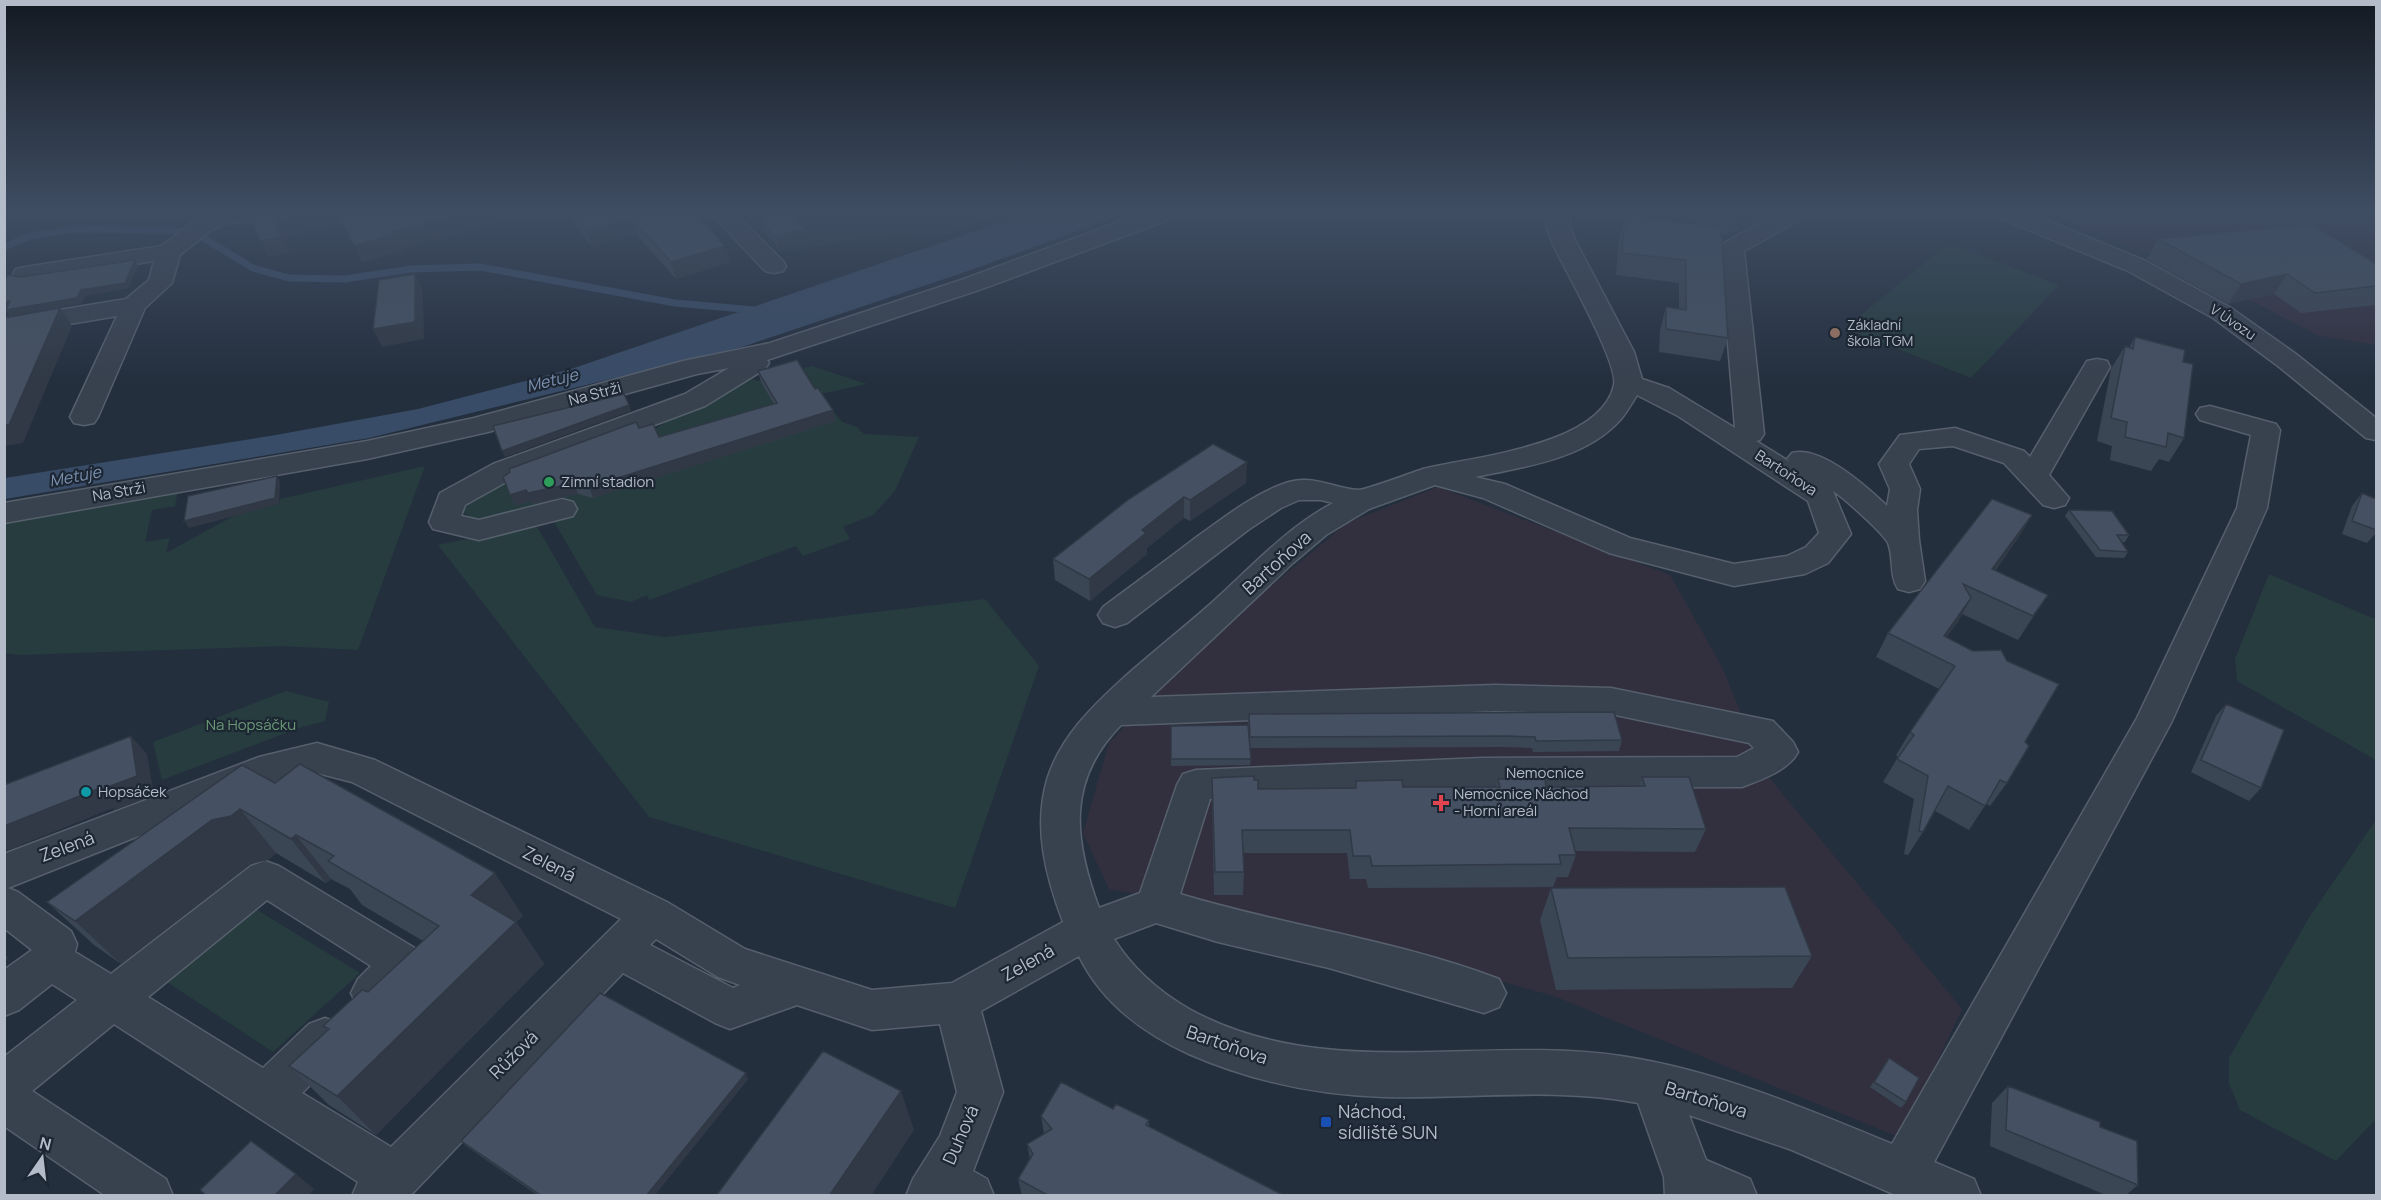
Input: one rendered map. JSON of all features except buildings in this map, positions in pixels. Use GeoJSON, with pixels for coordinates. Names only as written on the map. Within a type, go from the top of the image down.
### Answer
{"type":"FeatureCollection","features":[{"type":"Feature","properties":{"kind":"street"},"geometry":{"type":"LineString","coordinates":[[25,274],[62,268]]}},
{"type":"Feature","properties":{"kind":"street"},"geometry":{"type":"LineString","coordinates":[[84,417],[134,304],[160,282],[165,268]]}},
{"type":"Feature","properties":{"kind":"street","name":"Na Strži"},"geometry":{"type":"LineString","coordinates":[[4,513],[367,450],[478,426],[693,367],[776,350],[1016,268]]}},
{"type":"Feature","properties":{"kind":"street"},"geometry":{"type":"LineString","coordinates":[[1578,268],[1619,348],[1626,367],[1628,383]]}},
{"type":"Feature","properties":{"kind":"street"},"geometry":{"type":"LineString","coordinates":[[1734,268],[1750,434]]}},
{"type":"Feature","properties":{"kind":"street","name":"V Úvozu"},"geometry":{"type":"LineString","coordinates":[[2141,268],[2222,314],[2288,360],[2376,432]]}},
{"type":"Feature","properties":{"kind":"street"},"geometry":{"type":"LineString","coordinates":[[4,327],[134,304]]}},
{"type":"Feature","properties":{"kind":"street"},"geometry":{"type":"LineString","coordinates":[[562,509],[479,530],[444,522],[451,500],[502,471],[695,400],[776,350]]}},
{"type":"Feature","properties":{"kind":"street"},"geometry":{"type":"LineString","coordinates":[[2033,477],[2097,367]]}},
{"type":"Feature","properties":{"kind":"street","name":"Bartoňova"},"geometry":{"type":"LineString","coordinates":[[1435,475],[1494,491],[1620,546],[1734,575],[1794,566],[1818,555],[1835,534],[1821,496],[1688,410],[1659,394],[1628,383],[1624,396],[1610,415],[1570,442],[1539,453],[1435,475],[1364,501],[1332,516],[1111,712],[1082,745],[1074,758],[1063,793],[1061,828],[1065,869],[1086,931],[1107,967],[1126,989],[1176,1027],[1252,1056],[1331,1071],[1380,1075],[1567,1073],[1621,1078],[1655,1085],[1747,1112],[1957,1196]]}},
{"type":"Feature","properties":{"kind":"street","name":"Bartoňova"},"geometry":{"type":"LineString","coordinates":[[1688,410],[1785,448],[1854,491],[1903,540]]}},
{"type":"Feature","properties":{"kind":"street"},"geometry":{"type":"LineString","coordinates":[[1902,1173],[2154,721],[2252,508],[2266,430],[2210,414]]}},
{"type":"Feature","properties":{"kind":"street"},"geometry":{"type":"LineString","coordinates":[[1909,581],[1903,540],[1902,510],[1905,489],[1894,464],[1910,441],[1955,437],[2014,458],[2054,498]]}},
{"type":"Feature","properties":{"kind":"street"},"geometry":{"type":"LineString","coordinates":[[1115,615],[1237,523],[1270,501],[1294,490],[1321,490],[1364,501]]}},
{"type":"Feature","properties":{"kind":"street","name":"Nemocnice"},"geometry":{"type":"LineString","coordinates":[[1111,712],[1495,698],[1611,701],[1760,731],[1780,752],[1742,772],[1483,773],[1196,785],[1162,889]]}},
{"type":"Feature","properties":{"kind":"street"},"geometry":{"type":"LineString","coordinates":[[230,820],[318,758]]}},
{"type":"Feature","properties":{"kind":"street","name":"Zelená"},"geometry":{"type":"LineString","coordinates":[[4,872],[272,767],[318,758],[362,770],[652,915],[733,964],[872,1010],[957,1002],[1162,889]]}},
{"type":"Feature","properties":{"kind":"street"},"geometry":{"type":"LineString","coordinates":[[4,1085],[266,878],[403,963],[267,1096]]}},
{"type":"Feature","properties":{"kind":"street"},"geometry":{"type":"LineString","coordinates":[[1162,889],[1218,924],[1329,949],[1484,993]]}},
{"type":"Feature","properties":{"kind":"street"},"geometry":{"type":"LineString","coordinates":[[4,904],[64,942],[112,999],[267,1096],[385,1186]]}},
{"type":"Feature","properties":{"kind":"street","name":"Růžová"},"geometry":{"type":"LineString","coordinates":[[385,1186],[652,915]]}},
{"type":"Feature","properties":{"kind":"street"},"geometry":{"type":"LineString","coordinates":[[4,996],[64,942]]}},
{"type":"Feature","properties":{"kind":"street"},"geometry":{"type":"LineString","coordinates":[[619,949],[730,1009],[798,985]]}},
{"type":"Feature","properties":{"kind":"street","name":"Duhová"},"geometry":{"type":"LineString","coordinates":[[947,1190],[958,1151],[980,1092],[957,1002]]}},
{"type":"Feature","properties":{"kind":"street"},"geometry":{"type":"LineString","coordinates":[[1655,1085],[1689,1186],[1732,1196]]}},
{"type":"Feature","properties":{"kind":"street"},"geometry":{"type":"LineString","coordinates":[[4,1099],[149,1196]]}},
{"type":"Feature","properties":{"kind":"shaded area"},"geometry":{"type":"Polygon","coordinates":[[[2186,268],[2376,268],[2376,345],[2319,336],[2186,268]]]}},
{"type":"Feature","properties":{"kind":"shaded area","name":"Nemocnice Náchod - Horní areál"},"geometry":{"type":"Polygon","coordinates":[[[1438,487],[1670,575],[1722,667],[1766,774],[1962,1009],[1901,1138],[1554,996],[1276,920],[1109,889],[1083,833],[1109,743],[1197,648],[1347,523],[1438,487]]]}},
{"type":"Feature","properties":{"kind":"green space"},"geometry":{"type":"Polygon","coordinates":[[[1918,268],[2014,268],[2059,285],[1971,378],[1845,328],[1918,268]]]}},
{"type":"Feature","properties":{"kind":"green space"},"geometry":{"type":"Polygon","coordinates":[[[812,366],[867,384],[820,394],[842,422],[857,427],[864,434],[919,437],[895,491],[873,515],[843,527],[850,539],[803,556],[796,546],[649,600],[647,595],[631,602],[597,595],[553,520],[474,519],[461,511],[460,501],[499,482],[636,441],[696,403],[746,378],[759,381],[812,366]]]}},
{"type":"Feature","properties":{"kind":"green space"},"geometry":{"type":"Polygon","coordinates":[[[425,466],[358,650],[282,646],[19,655],[5,653],[5,519],[178,490],[175,506],[152,510],[145,542],[170,538],[166,553],[237,514],[279,504],[280,499],[425,466]]]}},
{"type":"Feature","properties":{"kind":"green space"},"geometry":{"type":"Polygon","coordinates":[[[536,525],[595,627],[665,637],[985,599],[1039,666],[955,908],[649,817],[438,545],[536,525]]]}},
{"type":"Feature","properties":{"kind":"green space"},"geometry":{"type":"Polygon","coordinates":[[[2269,574],[2375,619],[2376,616],[2376,760],[2237,681],[2235,659],[2269,574]]]}},
{"type":"Feature","properties":{"kind":"green space","name":"Na Hopsáčku"},"geometry":{"type":"Polygon","coordinates":[[[286,691],[329,702],[325,721],[299,728],[162,780],[153,742],[286,691]]]}},
{"type":"Feature","properties":{"kind":"green space"},"geometry":{"type":"Polygon","coordinates":[[[2376,820],[2376,1119],[2336,1161],[2240,1110],[2229,1084],[2229,1058],[2310,916],[2376,820]]]}},
{"type":"Feature","properties":{"kind":"green space"},"geometry":{"type":"Polygon","coordinates":[[[249,905],[360,973],[273,1052],[161,978],[249,905]]]}},
{"type":"Feature","properties":{"kind":"water","name":"Metuje"},"geometry":{"type":"Polygon","coordinates":[[[867,268],[976,268],[742,347],[369,438],[5,499],[5,478],[276,435],[418,409],[571,369],[867,268]]]}},
{"type":"Feature","properties":{"kind":"waterway"},"geometry":{"type":"LineString","coordinates":[[253,268],[289,278],[345,279],[411,269],[446,268]]}},
{"type":"Feature","properties":{"kind":"waterway"},"geometry":{"type":"LineString","coordinates":[[485,268],[675,303],[755,310]]}},
{"type":"Feature","properties":{"kind":"place","name":"Základní škola TGM"},"geometry":{"type":"Point","coordinates":[1835,333]}},
{"type":"Feature","properties":{"kind":"place","name":"Zimní stadion"},"geometry":{"type":"Point","coordinates":[549,482]}},
{"type":"Feature","properties":{"kind":"place","name":"Hopsáček"},"geometry":{"type":"Point","coordinates":[86,792]}},
{"type":"Feature","properties":{"kind":"place","name":"Nemocnice Náchod - Horní areál"},"geometry":{"type":"Point","coordinates":[1441,803]}},
{"type":"Feature","properties":{"kind":"place","name":"Náchod, sídliště SUN"},"geometry":{"type":"Point","coordinates":[1326,1122]}}]}
